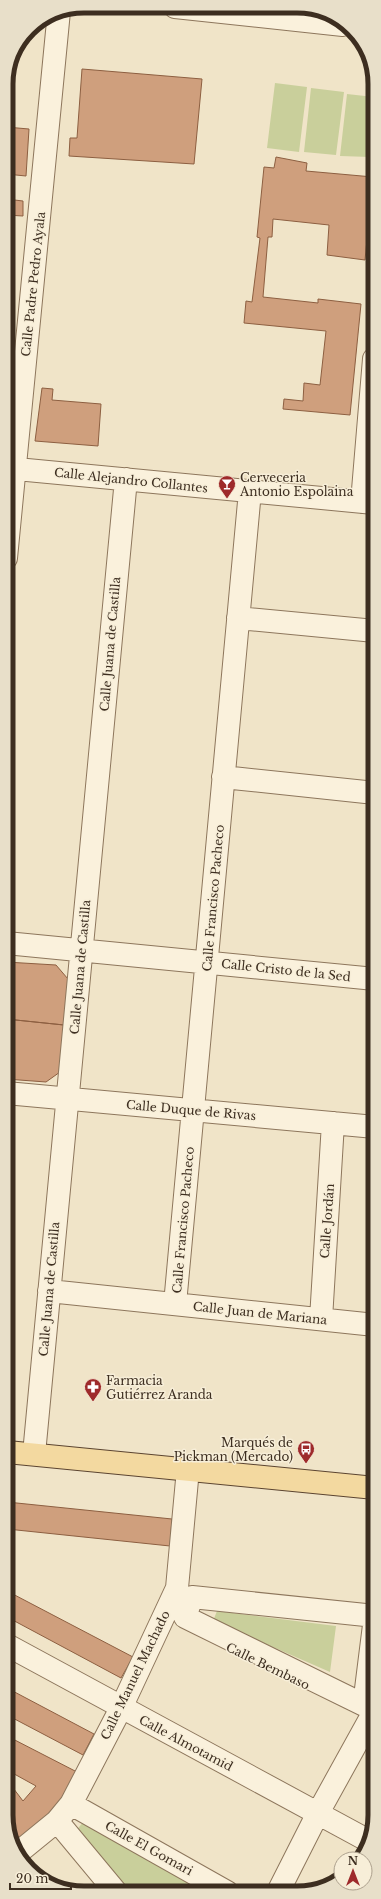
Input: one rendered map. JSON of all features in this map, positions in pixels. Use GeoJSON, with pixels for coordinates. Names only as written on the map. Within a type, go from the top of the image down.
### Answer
{"type":"FeatureCollection","features":[{"type":"Feature","properties":{"kind":"main road"},"geometry":{"type":"LineString","coordinates":[[13,1452],[368,1487]]}},
{"type":"Feature","properties":{"kind":"street"},"geometry":{"type":"LineString","coordinates":[[237,13],[333,24]]}},
{"type":"Feature","properties":{"kind":"street","name":"Calle Padre Pedro Ayala"},"geometry":{"type":"LineString","coordinates":[[13,449],[58,18]]}},
{"type":"Feature","properties":{"kind":"street","name":"Calle Alejandro Collantes"},"geometry":{"type":"LineString","coordinates":[[13,468],[368,503]]}},
{"type":"Feature","properties":{"kind":"street","name":"Calle Juana de Castilla"},"geometry":{"type":"LineString","coordinates":[[34,1454],[126,479]]}},
{"type":"Feature","properties":{"kind":"street","name":"Calle Francisco Pacheco"},"geometry":{"type":"LineString","coordinates":[[175,1304],[250,492]]}},
{"type":"Feature","properties":{"kind":"street"},"geometry":{"type":"LineString","coordinates":[[238,618],[368,630]]}},
{"type":"Feature","properties":{"kind":"street"},"geometry":{"type":"LineString","coordinates":[[224,777],[368,792]]}},
{"type":"Feature","properties":{"kind":"street","name":"Calle Cristo de la Sed"},"geometry":{"type":"LineString","coordinates":[[13,944],[368,978]]}},
{"type":"Feature","properties":{"kind":"street","name":"Calle Duque de Rivas"},"geometry":{"type":"LineString","coordinates":[[13,1094],[368,1126]]}},
{"type":"Feature","properties":{"kind":"street","name":"Calle Jordán"},"geometry":{"type":"LineString","coordinates":[[321,1319],[334,1123]]}},
{"type":"Feature","properties":{"kind":"street","name":"Calle Juan de Mariana"},"geometry":{"type":"LineString","coordinates":[[49,1291],[368,1324]]}},
{"type":"Feature","properties":{"kind":"street","name":"Calle Manuel Machado"},"geometry":{"type":"LineString","coordinates":[[22,1849],[57,1821],[71,1804],[121,1708],[177,1588],[188,1469]]}},
{"type":"Feature","properties":{"kind":"street"},"geometry":{"type":"LineString","coordinates":[[177,1588],[368,1607]]}},
{"type":"Feature","properties":{"kind":"street"},"geometry":{"type":"LineString","coordinates":[[368,1615],[192,1597],[185,1617],[364,1706],[368,1673]]}},
{"type":"Feature","properties":{"kind":"street","name":"Calle Bembaso"},"geometry":{"type":"LineString","coordinates":[[164,1615],[368,1716]]}},
{"type":"Feature","properties":{"kind":"street","name":"Calle Almotamid"},"geometry":{"type":"LineString","coordinates":[[13,1648],[364,1838]]}},
{"type":"Feature","properties":{"kind":"street"},"geometry":{"type":"LineString","coordinates":[[281,1886],[318,1813],[368,1722]]}},
{"type":"Feature","properties":{"kind":"street","name":"Calle El Gomari"},"geometry":{"type":"LineString","coordinates":[[71,1804],[216,1886]]}},
{"type":"Feature","properties":{"kind":"street"},"geometry":{"type":"LineString","coordinates":[[57,1821],[111,1886]]}},
{"type":"Feature","properties":{"kind":"green space"},"geometry":{"type":"Polygon","coordinates":[[[275,83],[307,87],[299,152],[267,148],[275,83]]]}},
{"type":"Feature","properties":{"kind":"green space"},"geometry":{"type":"Polygon","coordinates":[[[311,88],[344,92],[336,155],[304,152],[311,88]]]}},
{"type":"Feature","properties":{"kind":"green space"},"geometry":{"type":"Polygon","coordinates":[[[347,94],[368,96],[368,157],[340,156],[347,94]]]}},
{"type":"Feature","properties":{"kind":"green space"},"geometry":{"type":"Polygon","coordinates":[[[217,1611],[336,1626],[330,1672],[213,1621],[217,1611]]]}},
{"type":"Feature","properties":{"kind":"green space"},"geometry":{"type":"Polygon","coordinates":[[[84,1821],[197,1886],[123,1886],[75,1832],[84,1821]]]}},
{"type":"Feature","properties":{"kind":"building"},"geometry":{"type":"Polygon","coordinates":[[[82,69],[202,79],[194,164],[69,156],[70,138],[77,138],[82,69]]]}},
{"type":"Feature","properties":{"kind":"building"},"geometry":{"type":"Polygon","coordinates":[[[13,128],[29,129],[26,176],[13,175],[13,128]]]}},
{"type":"Feature","properties":{"kind":"building"},"geometry":{"type":"Polygon","coordinates":[[[276,157],[307,163],[306,171],[368,177],[368,229],[365,260],[327,255],[329,225],[273,219],[272,237],[268,237],[263,297],[318,303],[318,299],[361,304],[350,415],[283,409],[284,399],[303,401],[304,383],[320,385],[326,331],[244,323],[246,301],[252,302],[260,238],[257,237],[264,167],[274,168],[276,157]]]}},
{"type":"Feature","properties":{"kind":"building"},"geometry":{"type":"Polygon","coordinates":[[[13,200],[23,201],[23,216],[13,215],[13,200]]]}},
{"type":"Feature","properties":{"kind":"building"},"geometry":{"type":"Polygon","coordinates":[[[42,388],[53,389],[52,400],[101,404],[98,446],[35,441],[42,388]]]}},
{"type":"Feature","properties":{"kind":"building"},"geometry":{"type":"Polygon","coordinates":[[[13,962],[56,965],[68,979],[64,1025],[13,1020],[13,962]]]}},
{"type":"Feature","properties":{"kind":"building"},"geometry":{"type":"Polygon","coordinates":[[[13,1020],[64,1025],[60,1072],[46,1082],[13,1080],[13,1020]]]}},
{"type":"Feature","properties":{"kind":"building"},"geometry":{"type":"Polygon","coordinates":[[[13,1503],[172,1519],[170,1546],[13,1530],[13,1503]]]}},
{"type":"Feature","properties":{"kind":"building"},"geometry":{"type":"Polygon","coordinates":[[[13,1594],[133,1657],[121,1678],[13,1620],[13,1594]]]}},
{"type":"Feature","properties":{"kind":"building"},"geometry":{"type":"Polygon","coordinates":[[[13,1691],[94,1734],[83,1755],[13,1718],[13,1691]]]}},
{"type":"Feature","properties":{"kind":"building"},"geometry":{"type":"Polygon","coordinates":[[[13,1739],[77,1772],[61,1802],[19,1842],[15,1833],[13,1815],[13,1788],[23,1801],[36,1786],[13,1773],[13,1739]]]}},
{"type":"Feature","properties":{"kind":"place","name":"Cerveceria Antonio Espolaina"},"geometry":{"type":"Point","coordinates":[227,499]}},
{"type":"Feature","properties":{"kind":"place","name":"Farmacia Gutiérrez Aranda"},"geometry":{"type":"Point","coordinates":[93,1402]}},
{"type":"Feature","properties":{"kind":"place","name":"Marqués de Pickman (Mercado)"},"geometry":{"type":"Point","coordinates":[306,1464]}}]}
